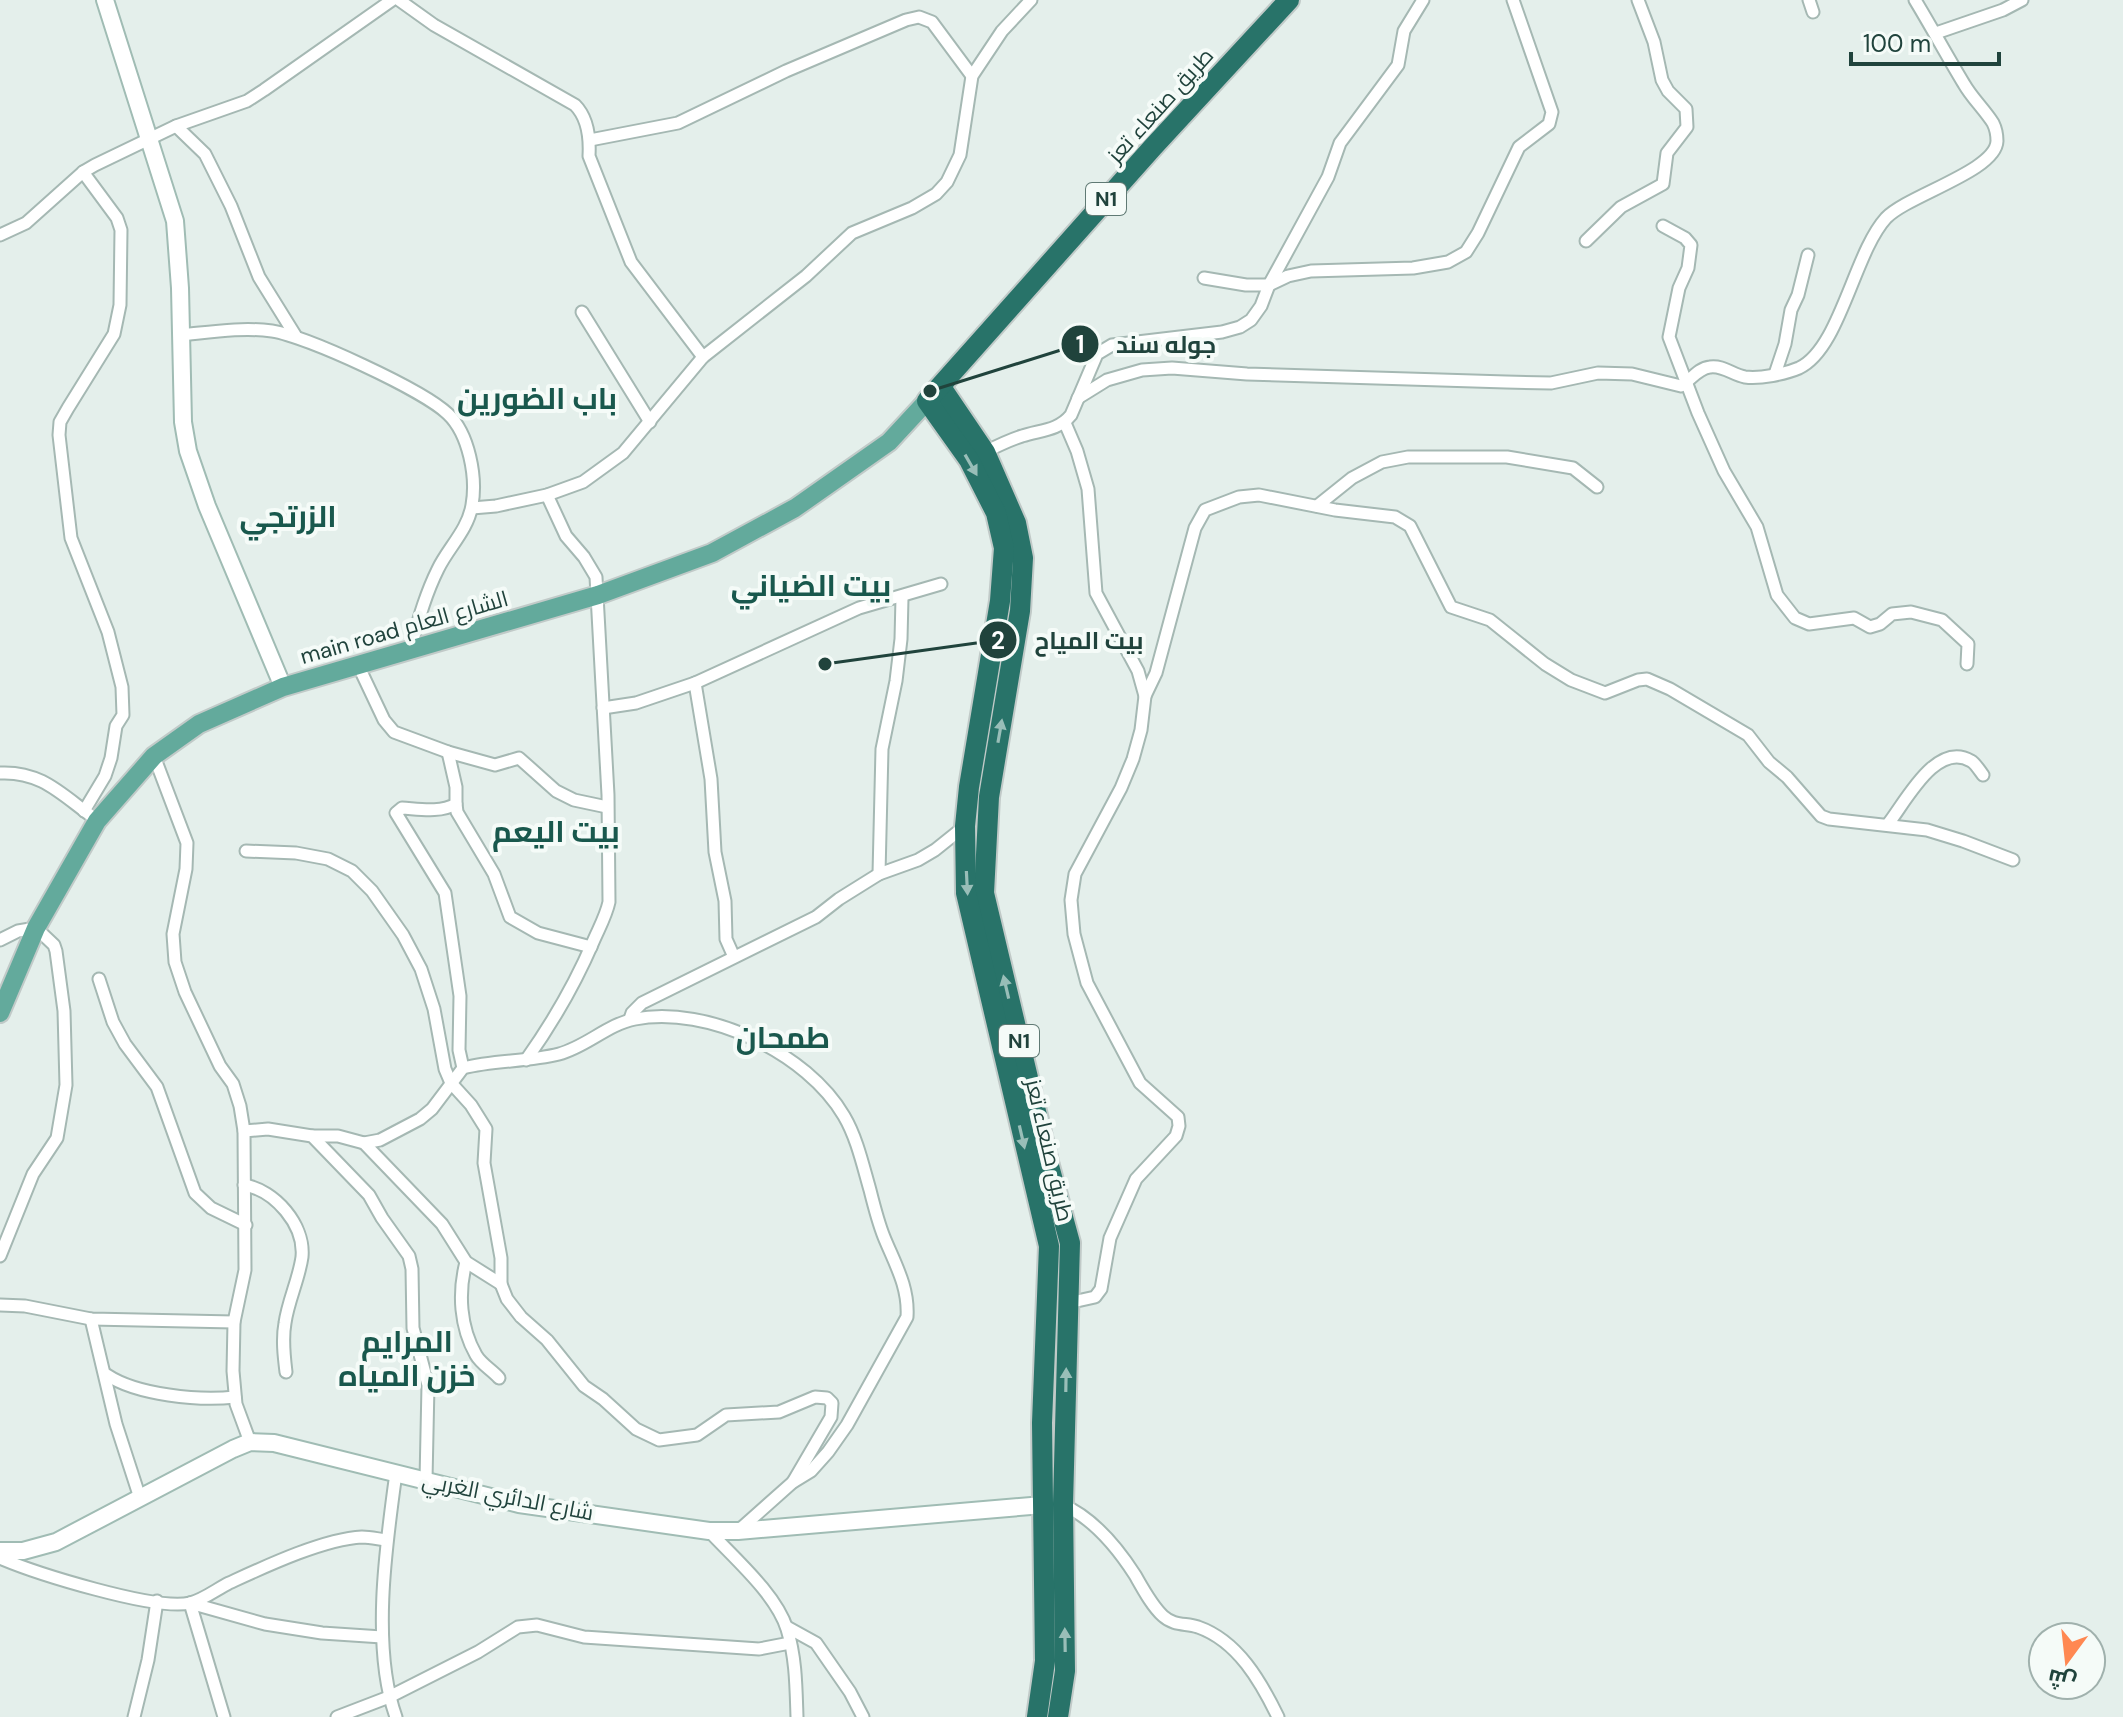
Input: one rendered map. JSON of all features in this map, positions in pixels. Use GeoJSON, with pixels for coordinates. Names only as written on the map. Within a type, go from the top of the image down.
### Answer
{"type":"FeatureCollection","features":[{"type":"Feature","properties":{"kind":"highway","name":"طريق صنعاء تعز"},"geometry":{"type":"LineString","coordinates":[[934,394],[1153,147],[1289,0]]}},
{"type":"Feature","properties":{"kind":"highway","name":"طريق صنعاء تعز"},"geometry":{"type":"LineString","coordinates":[[934,394],[985,452],[1016,523],[1023,558],[1020,611],[975,827],[966,893],[1049,1246],[1042,1423],[1053,1505],[1065,1671],[1058,1717]]}},
{"type":"Feature","properties":{"kind":"highway","name":"طريق صنعاء تعز"},"geometry":{"type":"LineString","coordinates":[[934,394],[996,513],[1004,548],[1000,601],[969,787],[984,893],[1070,1243],[1045,1661],[1037,1717]]}},
{"type":"Feature","properties":{"kind":"main road","name":"main road الشارع العام"},"geometry":{"type":"LineString","coordinates":[[0,1013],[36,928],[90,816],[154,756],[199,724],[283,687],[598,595],[712,553],[795,508],[889,442],[934,394]]}},
{"type":"Feature","properties":{"kind":"street"},"geometry":{"type":"LineString","coordinates":[[105,0],[175,221],[183,422],[188,451],[207,506],[283,687]]}},
{"type":"Feature","properties":{"kind":"street"},"geometry":{"type":"LineString","coordinates":[[0,235],[26,223],[83,172],[176,126],[247,101],[392,0]]}},
{"type":"Feature","properties":{"kind":"street"},"geometry":{"type":"LineString","coordinates":[[399,0],[434,25],[584,113],[590,140],[589,156],[631,262],[703,357]]}},
{"type":"Feature","properties":{"kind":"street"},"geometry":{"type":"LineString","coordinates":[[472,508],[547,495],[583,482],[623,453],[703,357],[806,276],[852,233],[912,208],[936,194],[947,182],[960,155],[972,76],[1002,31],[1031,0]]}},
{"type":"Feature","properties":{"kind":"street"},"geometry":{"type":"LineString","coordinates":[[985,452],[1021,436],[1054,429],[1065,423],[1097,354],[1112,345],[1195,336],[1240,327],[1261,306],[1269,285],[1328,177],[1340,143],[1398,65],[1404,31],[1423,0]]}},
{"type":"Feature","properties":{"kind":"street"},"geometry":{"type":"LineString","coordinates":[[1204,278],[1246,285],[1269,285],[1288,276],[1311,271],[1413,268],[1448,262],[1466,252],[1519,147],[1549,124],[1552,112],[1513,0]]}},
{"type":"Feature","properties":{"kind":"street"},"geometry":{"type":"LineString","coordinates":[[1586,241],[1621,207],[1663,184],[1667,153],[1687,127],[1686,109],[1662,80],[1654,42],[1638,0]]}},
{"type":"Feature","properties":{"kind":"street"},"geometry":{"type":"LineString","coordinates":[[1078,398],[1107,380],[1142,370],[1172,368],[1521,383],[1551,383],[1598,373],[1632,374],[1681,386],[1702,369],[1713,366],[1744,377],[1798,368],[1814,357],[1849,293],[1870,239],[1888,216],[1909,201],[1979,166],[1994,153],[1997,141],[1994,126],[1965,87],[1915,0]]}},
{"type":"Feature","properties":{"kind":"street"},"geometry":{"type":"LineString","coordinates":[[1936,33],[2003,10],[2022,0]]}},
{"type":"Feature","properties":{"kind":"street"},"geometry":{"type":"LineString","coordinates":[[590,140],[678,123],[786,71],[919,17],[932,22],[972,76]]}},
{"type":"Feature","properties":{"kind":"street"},"geometry":{"type":"LineString","coordinates":[[176,126],[205,154],[231,206],[259,277],[295,335]]}},
{"type":"Feature","properties":{"kind":"street"},"geometry":{"type":"LineString","coordinates":[[0,773],[14,772],[37,777],[90,816],[111,758],[116,726],[123,715],[122,687],[108,632],[71,538],[59,435],[60,422],[114,334],[120,305],[123,239],[117,218],[83,172]]}},
{"type":"Feature","properties":{"kind":"street"},"geometry":{"type":"LineString","coordinates":[[1663,226],[1685,238],[1691,245],[1688,268],[1679,288],[1669,337],[1724,471],[1757,527],[1777,595],[1795,618],[1809,624],[1854,618],[1870,627],[1901,612],[1942,620],[1968,644],[1967,664]]}},
{"type":"Feature","properties":{"kind":"street"},"geometry":{"type":"LineString","coordinates":[[1775,374],[1808,255]]}},
{"type":"Feature","properties":{"kind":"street"},"geometry":{"type":"LineString","coordinates":[[582,312],[650,422]]}},
{"type":"Feature","properties":{"kind":"street"},"geometry":{"type":"LineString","coordinates":[[181,335],[247,329],[295,335],[398,383],[448,414],[459,431],[470,462],[474,482],[472,508],[463,530],[432,582],[410,650]]}},
{"type":"Feature","properties":{"kind":"street"},"geometry":{"type":"LineString","coordinates":[[1065,423],[1088,489],[1096,593],[1138,671],[1145,696]]}},
{"type":"Feature","properties":{"kind":"street"},"geometry":{"type":"LineString","coordinates":[[1317,506],[1362,472],[1382,462],[1408,457],[1507,457],[1573,468],[1597,487]]}},
{"type":"Feature","properties":{"kind":"street"},"geometry":{"type":"LineString","coordinates":[[526,1060],[554,1020],[606,916],[609,902],[596,577],[566,536],[547,495]]}},
{"type":"Feature","properties":{"kind":"street"},"geometry":{"type":"LineString","coordinates":[[1068,1303],[1095,1297],[1101,1289],[1110,1238],[1120,1211],[1136,1179],[1176,1136],[1179,1126],[1178,1117],[1140,1083],[1087,983],[1074,934],[1071,900],[1075,874],[1133,759],[1141,730],[1145,696],[1156,673],[1195,528],[1205,510],[1239,497],[1259,495],[1395,517],[1410,526],[1451,607],[1490,620],[1545,664],[1571,680],[1605,693],[1647,679],[1670,689],[1748,735],[1769,762],[1787,777],[1821,816],[1859,824],[1888,824],[1951,837],[2013,860]]}},
{"type":"Feature","properties":{"kind":"street"},"geometry":{"type":"LineString","coordinates":[[603,708],[636,703],[695,683],[859,608],[902,598],[941,584]]}},
{"type":"Feature","properties":{"kind":"street"},"geometry":{"type":"LineString","coordinates":[[879,874],[882,749],[896,681],[902,598]]}},
{"type":"Feature","properties":{"kind":"street"},"geometry":{"type":"LineString","coordinates":[[358,665],[387,726],[405,737],[495,765],[519,758],[556,791],[574,800],[607,807]]}},
{"type":"Feature","properties":{"kind":"street"},"geometry":{"type":"LineString","coordinates":[[695,683],[711,779],[715,852],[725,901],[726,939],[734,957]]}},
{"type":"Feature","properties":{"kind":"street"},"geometry":{"type":"LineString","coordinates":[[448,752],[456,787],[457,812],[494,874],[510,917],[538,933],[591,947]]}},
{"type":"Feature","properties":{"kind":"street"},"geometry":{"type":"LineString","coordinates":[[0,1551],[23,1551],[56,1542],[250,1442],[235,1397],[234,1322],[245,1270],[244,1131],[233,1084],[220,1066],[204,1033],[175,962],[173,934],[186,869],[187,843],[154,756]]}},
{"type":"Feature","properties":{"kind":"street"},"geometry":{"type":"LineString","coordinates":[[1888,824],[1927,770],[1942,760],[1957,758],[1971,761],[1983,775]]}},
{"type":"Feature","properties":{"kind":"street"},"geometry":{"type":"LineString","coordinates":[[456,804],[431,810],[402,808],[396,813],[445,893],[456,957],[462,1019],[459,1050],[463,1068]]}},
{"type":"Feature","properties":{"kind":"street"},"geometry":{"type":"LineString","coordinates":[[630,1019],[642,1003],[816,917],[879,874],[918,860],[975,827]]}},
{"type":"Feature","properties":{"kind":"street"},"geometry":{"type":"LineString","coordinates":[[246,851],[296,853],[328,859],[352,871],[372,891],[403,935],[421,969],[434,1009],[442,1059],[451,1083],[471,1105],[486,1129],[484,1163],[501,1258],[501,1284],[514,1308],[547,1340],[578,1381],[647,1436],[669,1440],[697,1435],[726,1415],[768,1414],[815,1397],[827,1398],[832,1403],[831,1417],[793,1482]]}},
{"type":"Feature","properties":{"kind":"street"},"geometry":{"type":"LineString","coordinates":[[0,940],[18,931],[36,928],[54,945],[64,1011],[66,1085],[57,1138],[33,1174],[0,1256]]}},
{"type":"Feature","properties":{"kind":"street"},"geometry":{"type":"LineString","coordinates":[[99,979],[113,1022],[157,1087],[195,1193],[211,1208],[246,1225]]}},
{"type":"Feature","properties":{"kind":"street"},"geometry":{"type":"LineString","coordinates":[[244,1131],[268,1129],[312,1136],[338,1136],[364,1143],[380,1140],[420,1119],[440,1101],[463,1068],[561,1053],[583,1045],[630,1019],[661,1016],[696,1018],[735,1030],[805,1071],[844,1114],[854,1135],[883,1235],[908,1299],[907,1317],[847,1425],[828,1452],[811,1471],[793,1482],[738,1531]]}},
{"type":"Feature","properties":{"kind":"street"},"geometry":{"type":"LineString","coordinates":[[312,1136],[369,1195],[409,1256],[413,1328],[428,1385],[426,1480]]}},
{"type":"Feature","properties":{"kind":"street"},"geometry":{"type":"LineString","coordinates":[[364,1143],[442,1224],[466,1262],[501,1284]]}},
{"type":"Feature","properties":{"kind":"street"},"geometry":{"type":"LineString","coordinates":[[244,1185],[268,1194],[278,1202],[302,1243],[300,1268],[285,1322],[286,1372]]}},
{"type":"Feature","properties":{"kind":"street"},"geometry":{"type":"LineString","coordinates":[[466,1262],[461,1288],[464,1323],[476,1355],[499,1378]]}},
{"type":"Feature","properties":{"kind":"street"},"geometry":{"type":"LineString","coordinates":[[0,1305],[25,1306],[91,1319],[234,1322]]}},
{"type":"Feature","properties":{"kind":"street"},"geometry":{"type":"LineString","coordinates":[[91,1319],[107,1375],[116,1424],[140,1498]]}},
{"type":"Feature","properties":{"kind":"street"},"geometry":{"type":"LineString","coordinates":[[107,1375],[118,1383],[145,1390],[190,1396],[235,1397]]}},
{"type":"Feature","properties":{"kind":"street","name":"شارع الدائري الغربي"},"geometry":{"type":"LineString","coordinates":[[250,1442],[274,1443],[519,1504],[709,1531],[1053,1505]]}},
{"type":"Feature","properties":{"kind":"street"},"geometry":{"type":"LineString","coordinates":[[396,1473],[386,1540],[382,1637],[389,1697],[396,1717]]}},
{"type":"Feature","properties":{"kind":"street"},"geometry":{"type":"LineString","coordinates":[[1053,1505],[1095,1525],[1129,1565],[1164,1617],[1179,1625],[1196,1626],[1206,1631],[1239,1656],[1259,1679],[1278,1717]]}},
{"type":"Feature","properties":{"kind":"street"},"geometry":{"type":"LineString","coordinates":[[709,1531],[775,1603],[787,1627],[795,1661],[797,1717]]}},
{"type":"Feature","properties":{"kind":"street"},"geometry":{"type":"LineString","coordinates":[[190,1603],[325,1544],[362,1537],[386,1540]]}},
{"type":"Feature","properties":{"kind":"street"},"geometry":{"type":"LineString","coordinates":[[0,1558],[27,1570],[93,1588],[157,1601],[190,1603],[265,1624],[322,1633],[382,1637]]}},
{"type":"Feature","properties":{"kind":"street"},"geometry":{"type":"LineString","coordinates":[[134,1717],[148,1660],[157,1601]]}},
{"type":"Feature","properties":{"kind":"street"},"geometry":{"type":"LineString","coordinates":[[190,1603],[224,1717]]}},
{"type":"Feature","properties":{"kind":"street"},"geometry":{"type":"LineString","coordinates":[[337,1717],[389,1697],[478,1652],[518,1627],[537,1625],[584,1637],[759,1649],[790,1643]]}},
{"type":"Feature","properties":{"kind":"street"},"geometry":{"type":"LineString","coordinates":[[787,1627],[816,1643],[850,1692],[863,1717]]}},
{"type":"Feature","properties":{"kind":"place","name":"جوله سند"},"geometry":{"type":"Point","coordinates":[930,391]}},
{"type":"Feature","properties":{"kind":"place","name":"بيت المياح"},"geometry":{"type":"Point","coordinates":[825,664]}},
{"type":"Feature","properties":{"kind":"district","name":"باب الضورين"},"geometry":{"type":"Point","coordinates":[537,399]}},
{"type":"Feature","properties":{"kind":"district","name":"الزرتجي"},"geometry":{"type":"Point","coordinates":[288,517]}},
{"type":"Feature","properties":{"kind":"district","name":"بيت الضياني"},"geometry":{"type":"Point","coordinates":[811,586]}},
{"type":"Feature","properties":{"kind":"district","name":"بيت اليعم"},"geometry":{"type":"Point","coordinates":[556,832]}},
{"type":"Feature","properties":{"kind":"district","name":"طمحان"},"geometry":{"type":"Point","coordinates":[783,1038]}},
{"type":"Feature","properties":{"kind":"district","name":"المرايم خزن المياه"},"geometry":{"type":"Point","coordinates":[407,1359]}}]}
